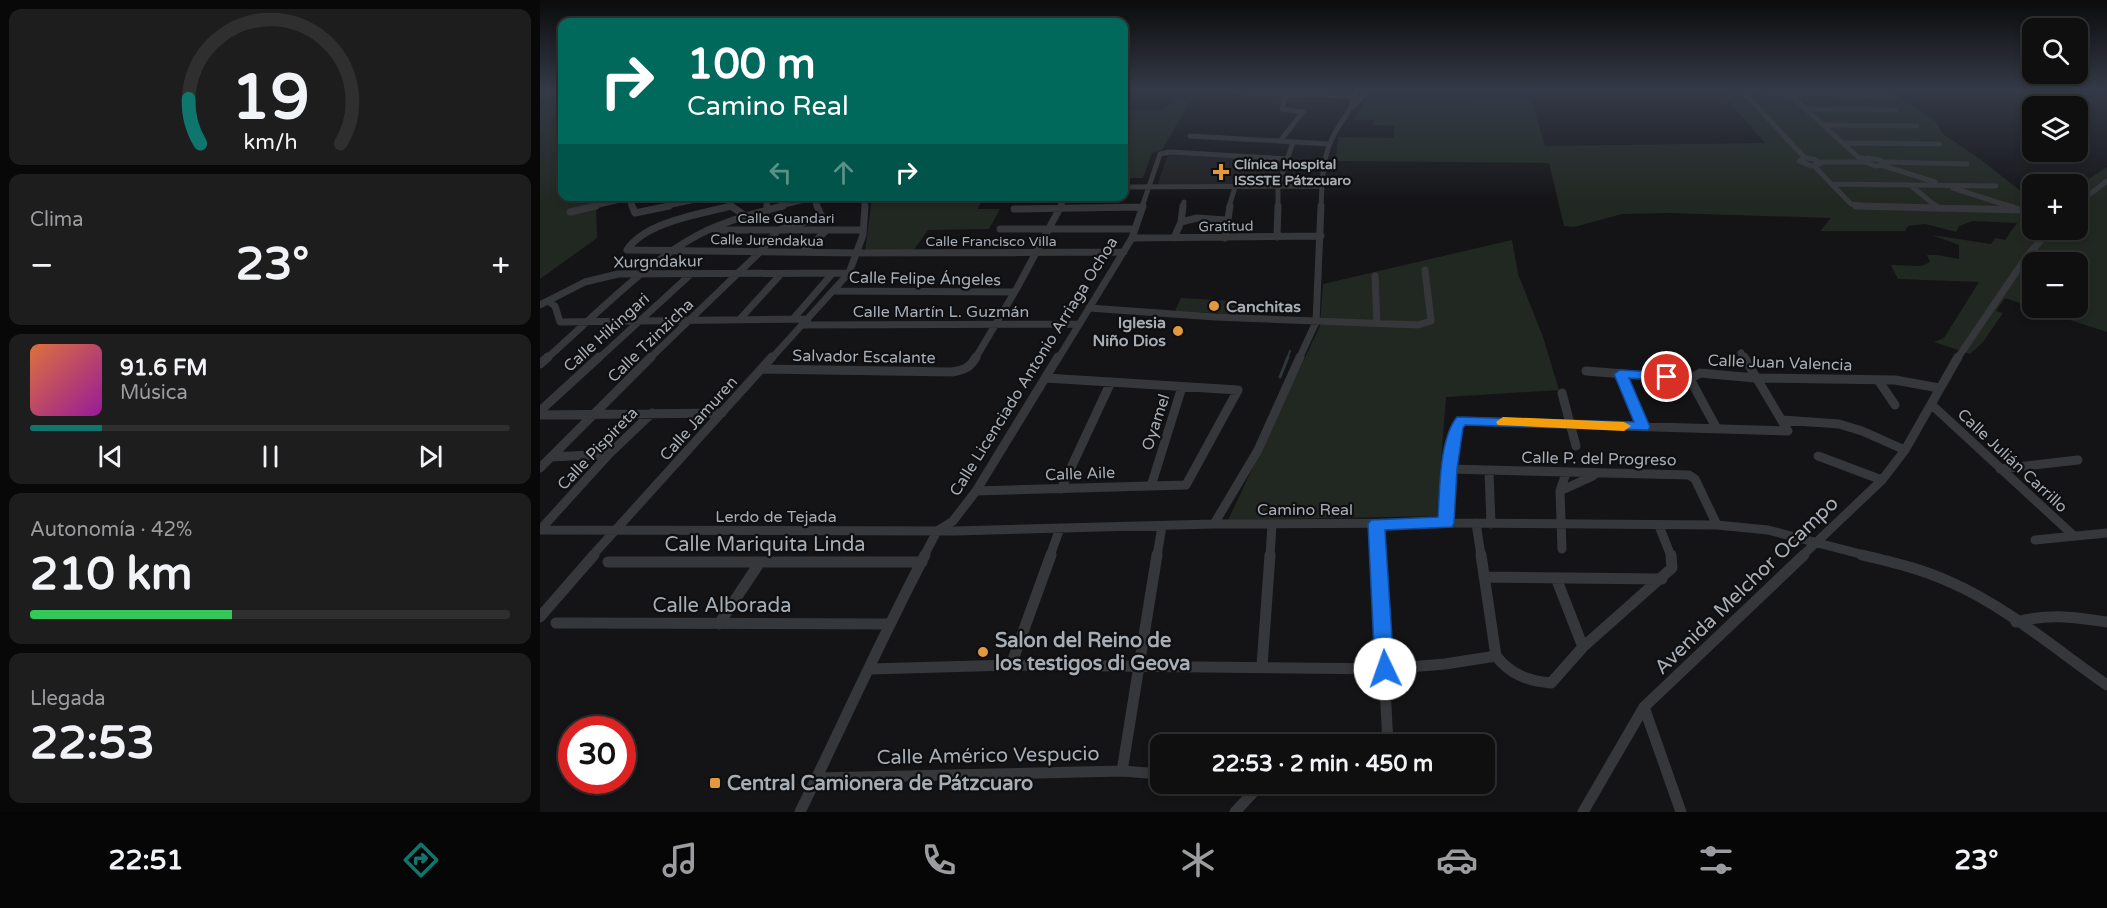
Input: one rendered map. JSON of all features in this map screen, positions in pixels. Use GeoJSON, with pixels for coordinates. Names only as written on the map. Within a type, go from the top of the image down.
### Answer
{"type":"FeatureCollection","features":[{"type":"Feature","properties":{"kind":"street"},"geometry":{"type":"LineString","coordinates":[[1280,141],[1290,128]]}},
{"type":"Feature","properties":{"kind":"street"},"geometry":{"type":"LineString","coordinates":[[1214,525],[1258,450],[1316,321],[1322,186],[1329,144],[1338,128]]}},
{"type":"Feature","properties":{"kind":"street"},"geometry":{"type":"LineString","coordinates":[[1777,128],[1805,158],[1816,164],[1831,184],[1851,204],[1860,207],[2022,210]]}},
{"type":"Feature","properties":{"kind":"street"},"geometry":{"type":"LineString","coordinates":[[1827,128],[1864,160]]}},
{"type":"Feature","properties":{"kind":"street"},"geometry":{"type":"LineString","coordinates":[[1190,136],[1329,144]]}},
{"type":"Feature","properties":{"kind":"street"},"geometry":{"type":"LineString","coordinates":[[1277,237],[1278,187],[1293,142]]}},
{"type":"Feature","properties":{"kind":"street"},"geometry":{"type":"LineString","coordinates":[[1843,143],[1940,144]]}},
{"type":"Feature","properties":{"kind":"street","name":"Calle Licenciado Antonio Arriaga Ochoa"},"geometry":{"type":"LineString","coordinates":[[800,812],[870,669],[889,624],[937,531],[953,521],[976,491],[1132,238],[1160,154],[1164,152],[1288,159]]}},
{"type":"Feature","properties":{"kind":"street"},"geometry":{"type":"LineString","coordinates":[[1816,164],[1877,159],[1884,164],[2022,212]]}},
{"type":"Feature","properties":{"kind":"street"},"geometry":{"type":"LineString","coordinates":[[1884,164],[1967,164]]}},
{"type":"Feature","properties":{"kind":"street"},"geometry":{"type":"LineString","coordinates":[[2088,196],[2107,181]]}},
{"type":"Feature","properties":{"kind":"street"},"geometry":{"type":"LineString","coordinates":[[1831,184],[1996,186]]}},
{"type":"Feature","properties":{"kind":"street"},"geometry":{"type":"LineString","coordinates":[[1910,185],[1939,208]]}},
{"type":"Feature","properties":{"kind":"street"},"geometry":{"type":"LineString","coordinates":[[1128,187],[1322,186]]}},
{"type":"Feature","properties":{"kind":"street"},"geometry":{"type":"LineString","coordinates":[[1225,238],[1226,220],[1235,187]]}},
{"type":"Feature","properties":{"kind":"street"},"geometry":{"type":"LineString","coordinates":[[570,212],[618,201]]}},
{"type":"Feature","properties":{"kind":"street"},"geometry":{"type":"LineString","coordinates":[[629,201],[635,213],[692,201]]}},
{"type":"Feature","properties":{"kind":"street"},"geometry":{"type":"LineString","coordinates":[[765,201],[769,210]]}},
{"type":"Feature","properties":{"kind":"street"},"geometry":{"type":"LineString","coordinates":[[540,364],[645,274],[697,235],[801,201]]}},
{"type":"Feature","properties":{"kind":"street"},"geometry":{"type":"LineString","coordinates":[[816,201],[822,217],[818,230]]}},
{"type":"Feature","properties":{"kind":"street","name":"Calle Jamuren"},"geometry":{"type":"LineString","coordinates":[[540,617],[614,531],[849,273],[858,253],[863,230],[864,201]]}},
{"type":"Feature","properties":{"kind":"street"},"geometry":{"type":"LineString","coordinates":[[993,328],[1049,231],[1063,201]]}},
{"type":"Feature","properties":{"kind":"street"},"geometry":{"type":"LineString","coordinates":[[1174,238],[1181,222],[1184,202]]}},
{"type":"Feature","properties":{"kind":"street","name":"Calle Jurendakua"},"geometry":{"type":"LineString","coordinates":[[747,217],[731,206],[639,235],[627,250],[858,253]]}},
{"type":"Feature","properties":{"kind":"street"},"geometry":{"type":"LineString","coordinates":[[1014,209],[1142,207]]}},
{"type":"Feature","properties":{"kind":"street"},"geometry":{"type":"LineString","coordinates":[[778,230],[822,217]]}},
{"type":"Feature","properties":{"kind":"street"},"geometry":{"type":"LineString","coordinates":[[1181,222],[1197,218],[1226,220]]}},
{"type":"Feature","properties":{"kind":"street"},"geometry":{"type":"LineString","coordinates":[[1000,229],[1049,231],[1135,229]]}},
{"type":"Feature","properties":{"kind":"street","name":"Calle Guandari"},"geometry":{"type":"LineString","coordinates":[[710,230],[863,230]]}},
{"type":"Feature","properties":{"kind":"street","name":"Calle Tzinzicha"},"geometry":{"type":"LineString","coordinates":[[540,468],[592,414],[760,252],[778,230]]}},
{"type":"Feature","properties":{"kind":"street"},"geometry":{"type":"LineString","coordinates":[[803,252],[827,230]]}},
{"type":"Feature","properties":{"kind":"street","name":"Gratitud"},"geometry":{"type":"LineString","coordinates":[[1132,238],[1321,236]]}},
{"type":"Feature","properties":{"kind":"street","name":"Avenida Melchor Ocampo"},"geometry":{"type":"LineString","coordinates":[[1583,812],[1644,707],[1882,480],[1905,450],[1960,353],[2027,256],[2041,240]]}},
{"type":"Feature","properties":{"kind":"street","name":"Calle Francisco Villa"},"geometry":{"type":"LineString","coordinates":[[858,253],[1124,252]]}},
{"type":"Feature","properties":{"kind":"street"},"geometry":{"type":"LineString","coordinates":[[1089,308],[1316,321],[1429,323],[1431,321],[1425,270]]}},
{"type":"Feature","properties":{"kind":"street","name":"Xurgndakur"},"geometry":{"type":"LineString","coordinates":[[551,303],[568,290],[602,276],[849,273]]}},
{"type":"Feature","properties":{"kind":"street","name":"Calle Hikingari"},"geometry":{"type":"LineString","coordinates":[[540,413],[635,323],[691,274]]}},
{"type":"Feature","properties":{"kind":"street"},"geometry":{"type":"LineString","coordinates":[[739,320],[781,274]]}},
{"type":"Feature","properties":{"kind":"street"},"geometry":{"type":"LineString","coordinates":[[793,319],[831,274]]}},
{"type":"Feature","properties":{"kind":"street"},"geometry":{"type":"LineString","coordinates":[[1375,276],[1377,323]]}},
{"type":"Feature","properties":{"kind":"street","name":"Calle Felipe Ángeles"},"geometry":{"type":"LineString","coordinates":[[837,288],[1016,290]]}},
{"type":"Feature","properties":{"kind":"street"},"geometry":{"type":"LineString","coordinates":[[540,305],[551,303]]}},
{"type":"Feature","properties":{"kind":"street","name":"Calle Martín L. Guzmán"},"geometry":{"type":"LineString","coordinates":[[551,303],[555,306],[560,322],[635,323],[793,319],[803,325],[897,328],[993,328],[1078,324]]}},
{"type":"Feature","properties":{"kind":"street","name":"Salvador Escalante"},"geometry":{"type":"LineString","coordinates":[[762,369],[952,372],[965,370],[971,366],[993,328]]}},
{"type":"Feature","properties":{"kind":"street"},"geometry":{"type":"LineString","coordinates":[[1446,523],[1449,469],[1456,427],[1461,421],[1788,431],[1741,353]]}},
{"type":"Feature","properties":{"kind":"street","name":"Calle Juan Valencia"},"geometry":{"type":"LineString","coordinates":[[1586,371],[1690,379],[1700,373],[1755,378],[1878,380],[1921,383],[1939,388]]}},
{"type":"Feature","properties":{"kind":"street"},"geometry":{"type":"LineString","coordinates":[[1620,374],[1643,427]]}},
{"type":"Feature","properties":{"kind":"street"},"geometry":{"type":"LineString","coordinates":[[1047,378],[1182,387]]}},
{"type":"Feature","properties":{"kind":"street"},"geometry":{"type":"LineString","coordinates":[[1690,379],[1717,429]]}},
{"type":"Feature","properties":{"kind":"street"},"geometry":{"type":"LineString","coordinates":[[1878,380],[1895,405]]}},
{"type":"Feature","properties":{"kind":"street"},"geometry":{"type":"LineString","coordinates":[[1061,489],[1111,382]]}},
{"type":"Feature","properties":{"kind":"street","name":"Oyamel"},"geometry":{"type":"LineString","coordinates":[[1151,486],[1182,387],[1238,390],[1186,485]]}},
{"type":"Feature","properties":{"kind":"street"},"geometry":{"type":"LineString","coordinates":[[1562,393],[1576,446]]}},
{"type":"Feature","properties":{"kind":"street","name":"Calle Julián Carrillo"},"geometry":{"type":"LineString","coordinates":[[1932,405],[2074,536]]}},
{"type":"Feature","properties":{"kind":"street"},"geometry":{"type":"LineString","coordinates":[[540,413],[722,413]]}},
{"type":"Feature","properties":{"kind":"street","name":"Calle Pispireta"},"geometry":{"type":"LineString","coordinates":[[540,530],[609,454],[652,413]]}},
{"type":"Feature","properties":{"kind":"street"},"geometry":{"type":"LineString","coordinates":[[1782,420],[1839,424],[1862,431],[1905,450]]}},
{"type":"Feature","properties":{"kind":"street"},"geometry":{"type":"LineString","coordinates":[[552,457],[609,454]]}},
{"type":"Feature","properties":{"kind":"street"},"geometry":{"type":"LineString","coordinates":[[1818,456],[1882,480]]}},
{"type":"Feature","properties":{"kind":"street"},"geometry":{"type":"LineString","coordinates":[[2000,469],[2078,460]]}},
{"type":"Feature","properties":{"kind":"street","name":"Calle P. del Progreso"},"geometry":{"type":"LineString","coordinates":[[1449,469],[1689,475],[1695,479],[1717,525]]}},
{"type":"Feature","properties":{"kind":"street"},"geometry":{"type":"LineString","coordinates":[[1489,471],[1491,524]]}},
{"type":"Feature","properties":{"kind":"street"},"geometry":{"type":"LineString","coordinates":[[1562,549],[1560,491],[1566,473]]}},
{"type":"Feature","properties":{"kind":"street"},"geometry":{"type":"LineString","coordinates":[[1560,491],[1578,481],[1602,473]]}},
{"type":"Feature","properties":{"kind":"street","name":"Calle Aile"},"geometry":{"type":"LineString","coordinates":[[976,491],[1186,485]]}},
{"type":"Feature","properties":{"kind":"street","name":"Camino Real"},"geometry":{"type":"LineString","coordinates":[[937,531],[1446,523],[1561,526],[1717,525],[1768,530],[1914,568],[1952,582],[1987,601],[2107,685]]}},
{"type":"Feature","properties":{"kind":"street"},"geometry":{"type":"LineString","coordinates":[[1476,523],[1496,656],[1504,667],[1532,682],[1551,683],[1583,647],[1672,568],[1672,558],[1659,526]]}},
{"type":"Feature","properties":{"kind":"street"},"geometry":{"type":"LineString","coordinates":[[1376,524],[1388,734]]}},
{"type":"Feature","properties":{"kind":"street"},"geometry":{"type":"LineString","coordinates":[[1262,666],[1272,525]]}},
{"type":"Feature","properties":{"kind":"street"},"geometry":{"type":"LineString","coordinates":[[1122,771],[1137,667],[1162,526]]}},
{"type":"Feature","properties":{"kind":"street"},"geometry":{"type":"LineString","coordinates":[[1011,665],[1060,528]]}},
{"type":"Feature","properties":{"kind":"street","name":"Lerdo de Tejada"},"geometry":{"type":"LineString","coordinates":[[540,530],[937,531]]}},
{"type":"Feature","properties":{"kind":"street"},"geometry":{"type":"LineString","coordinates":[[2035,540],[2107,533]]}},
{"type":"Feature","properties":{"kind":"street","name":"Calle Mariquita Linda"},"geometry":{"type":"LineString","coordinates":[[608,562],[922,561]]}},
{"type":"Feature","properties":{"kind":"street"},"geometry":{"type":"LineString","coordinates":[[719,624],[760,562]]}},
{"type":"Feature","properties":{"kind":"street"},"geometry":{"type":"LineString","coordinates":[[1484,577],[1662,579]]}},
{"type":"Feature","properties":{"kind":"street"},"geometry":{"type":"LineString","coordinates":[[1556,578],[1583,647]]}},
{"type":"Feature","properties":{"kind":"street"},"geometry":{"type":"LineString","coordinates":[[2016,622],[2038,616],[2055,615],[2107,622]]}},
{"type":"Feature","properties":{"kind":"street","name":"Calle Alborada"},"geometry":{"type":"LineString","coordinates":[[556,623],[889,624]]}},
{"type":"Feature","properties":{"kind":"street"},"geometry":{"type":"LineString","coordinates":[[870,669],[1011,665],[1385,669],[1444,664],[1496,656]]}},
{"type":"Feature","properties":{"kind":"street"},"geometry":{"type":"LineString","coordinates":[[1644,707],[1681,812]]}},
{"type":"Feature","properties":{"kind":"street","name":"Calle Américo Vespucio"},"geometry":{"type":"LineString","coordinates":[[816,778],[1122,771],[1150,773]]}},
{"type":"Feature","properties":{"kind":"street"},"geometry":{"type":"LineString","coordinates":[[1235,812],[1252,794]]}},
{"type":"Feature","properties":{"kind":"shaded area"},"geometry":{"type":"Polygon","coordinates":[[[540,128],[558,128],[558,201],[601,201],[596,202],[597,238],[540,279],[540,128]]]}},
{"type":"Feature","properties":{"kind":"shaded area"},"geometry":{"type":"Polygon","coordinates":[[[1128,128],[1175,128],[1162,150],[1152,153],[1143,178],[1128,178],[1128,128]]]}},
{"type":"Feature","properties":{"kind":"shaded area"},"geometry":{"type":"Polygon","coordinates":[[[1394,128],[1540,128],[1545,146],[1765,143],[1752,128],[1939,128],[1943,134],[2022,192],[2022,240],[2088,240],[2088,179],[2107,167],[2107,332],[2064,318],[2088,318],[2088,252],[2022,252],[2022,304],[2005,298],[1996,311],[2003,313],[1983,342],[1970,354],[1934,342],[1944,338],[1979,282],[1898,279],[1891,265],[1922,266],[1930,262],[1927,255],[1959,259],[1959,245],[1932,235],[1991,244],[1995,238],[2005,240],[2017,223],[1973,221],[1959,226],[1956,232],[1925,224],[1908,226],[1905,231],[1820,231],[1831,218],[1668,213],[1622,214],[1574,227],[1564,226],[1549,163],[1336,161],[1338,137],[1394,138],[1394,128]]]}},
{"type":"Feature","properties":{"kind":"shaded area","name":"Clínica Hospital ISSSTE Pátzcuaro"},"geometry":{"type":"Polygon","coordinates":[[[1168,155],[1282,160],[1276,184],[1157,186],[1168,155]]]}},
{"type":"Feature","properties":{"kind":"shaded area"},"geometry":{"type":"Polygon","coordinates":[[[871,201],[982,201],[977,209],[1000,209],[989,229],[928,230],[913,251],[865,251],[871,201]]]}},
{"type":"Feature","properties":{"kind":"shaded area"},"geometry":{"type":"Polygon","coordinates":[[[1512,240],[1518,274],[1543,337],[1559,390],[1446,397],[1437,516],[1228,520],[1320,326],[1323,284],[1512,240]]]}},
{"type":"Feature","properties":{"kind":"shaded area","name":"Canchitas"},"geometry":{"type":"Polygon","coordinates":[[[1181,298],[1251,302],[1247,315],[1175,311],[1181,298]]]}},
{"type":"Feature","properties":{"kind":"waterway"},"geometry":{"type":"LineString","coordinates":[[1287,359],[1290,351]]}},
{"type":"Feature","properties":{"kind":"waterway"},"geometry":{"type":"LineString","coordinates":[[1280,377],[1288,357]]}},
{"type":"Feature","properties":{"kind":"slow traffic"},"geometry":{"type":"LineString","coordinates":[[1503,422],[1624,426]]}},
{"type":"Feature","properties":{"kind":"place","name":"Clínica Hospital ISSSTE Pátzcuaro"},"geometry":{"type":"Point","coordinates":[1221,172]}},
{"type":"Feature","properties":{"kind":"place","name":"Canchitas"},"geometry":{"type":"Point","coordinates":[1214,306]}},
{"type":"Feature","properties":{"kind":"place","name":"Iglesia Niño Dios"},"geometry":{"type":"Point","coordinates":[1178,331]}},
{"type":"Feature","properties":{"kind":"place","name":"Salon del Reino de los testigos di Geova"},"geometry":{"type":"Point","coordinates":[983,652]}},
{"type":"Feature","properties":{"kind":"place","name":"Central Camionera de Pátzcuaro"},"geometry":{"type":"Point","coordinates":[715,783]}},
{"type":"Feature","properties":{"kind":"route"},"geometry":{"type":"LineString","coordinates":[[1385,669],[1376,524],[1446,523],[1449,469],[1456,427],[1461,421],[1643,427],[1620,374],[1667,377]]}}]}
